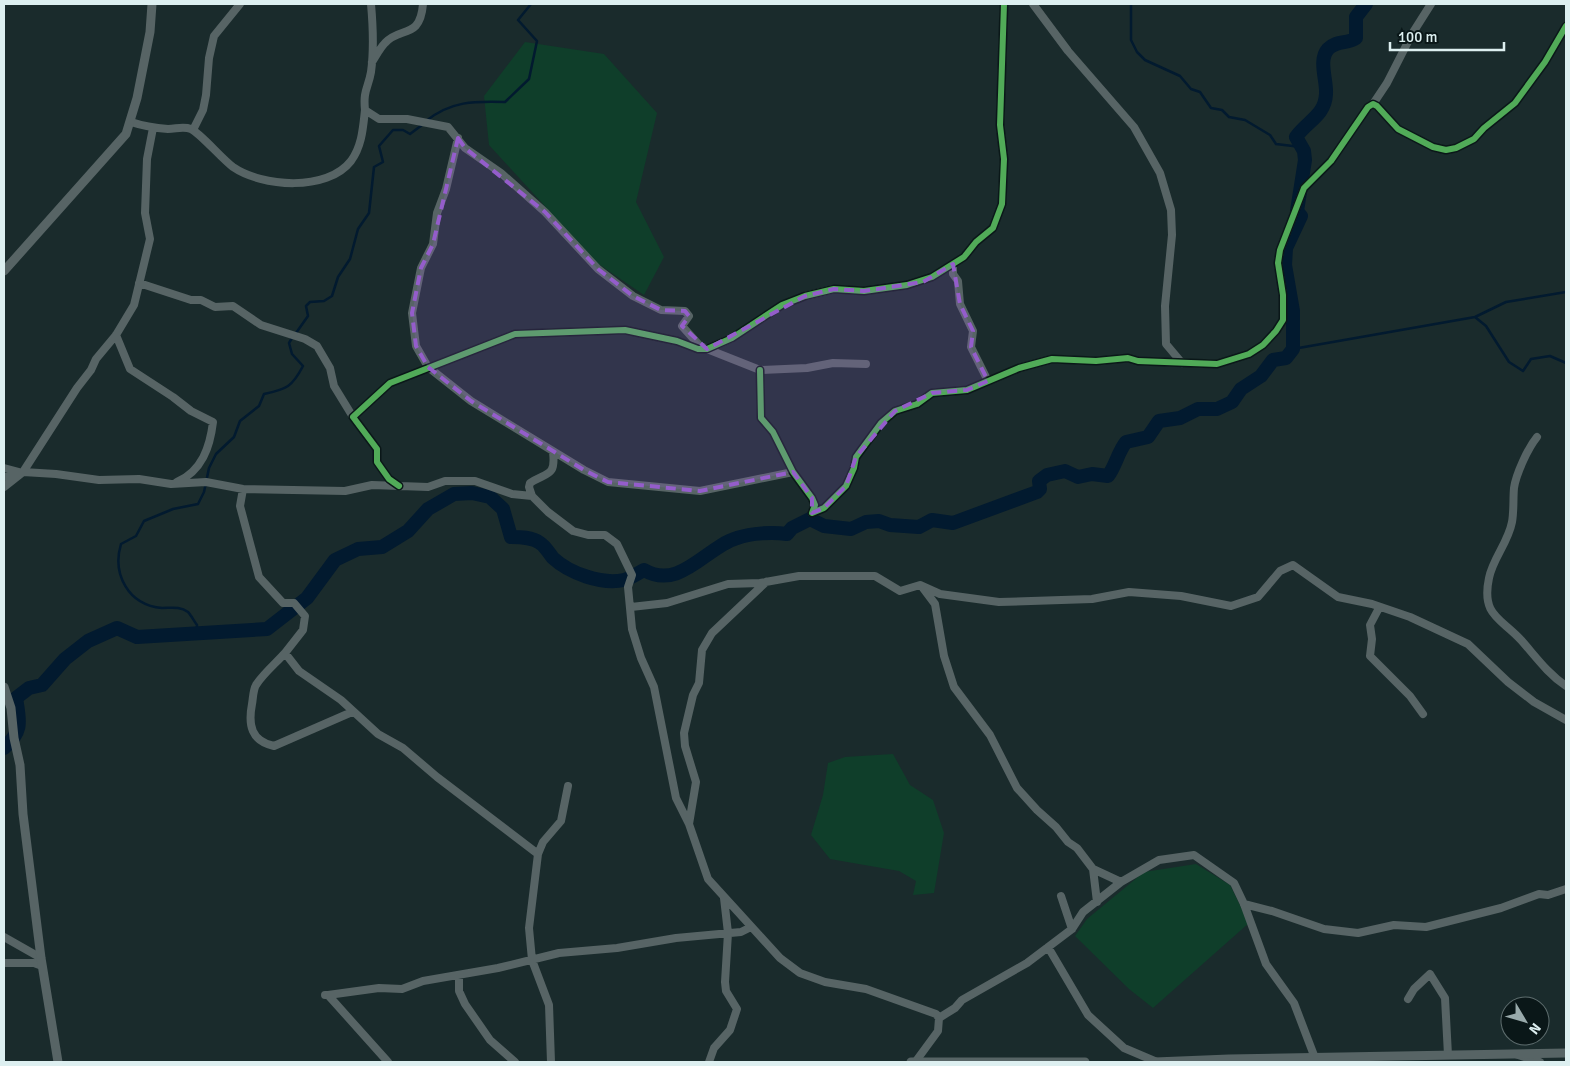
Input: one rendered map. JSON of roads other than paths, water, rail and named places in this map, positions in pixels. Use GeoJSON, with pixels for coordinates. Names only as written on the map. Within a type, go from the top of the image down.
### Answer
{"type":"FeatureCollection","features":[{"type":"Feature","properties":{"kind":"street"},"geometry":{"type":"LineString","coordinates":[[4,271],[118,144],[131,122],[150,32],[152,4]]}},
{"type":"Feature","properties":{"kind":"street"},"geometry":{"type":"LineString","coordinates":[[193,130],[203,110],[206,95],[208,58],[214,36],[240,4]]}},
{"type":"Feature","properties":{"kind":"street"},"geometry":{"type":"LineString","coordinates":[[131,122],[154,128],[184,127],[193,130],[234,168],[248,175],[274,181],[307,183],[335,174],[350,162],[361,141],[365,110],[363,95],[371,74],[372,62],[371,4]]}},
{"type":"Feature","properties":{"kind":"street"},"geometry":{"type":"LineString","coordinates":[[372,62],[385,42],[396,35],[411,30],[419,21],[423,4]]}},
{"type":"Feature","properties":{"kind":"street"},"geometry":{"type":"LineString","coordinates":[[353,416],[390,382],[515,334],[624,330],[677,342],[698,349],[707,349],[732,338],[782,305],[805,296],[834,289],[864,291],[923,282],[953,264],[964,257],[976,242],[993,228],[1004,196],[1004,159],[1000,126],[1004,4]]}},
{"type":"Feature","properties":{"kind":"street"},"geometry":{"type":"LineString","coordinates":[[1033,4],[1068,51],[1134,127],[1160,173],[1171,210],[1172,235],[1164,314],[1166,344],[1182,363]]}},
{"type":"Feature","properties":{"kind":"street"},"geometry":{"type":"LineString","coordinates":[[760,370],[761,418],[773,432],[793,472],[812,498],[815,505],[812,514],[824,508],[846,486],[854,468],[856,457],[882,423],[895,411],[917,404],[932,393],[968,390],[1028,365],[1052,359],[1096,361],[1128,358],[1138,361],[1217,364],[1237,359],[1263,345],[1281,325],[1283,320],[1283,295],[1278,263],[1280,250],[1304,188],[1331,161],[1368,107],[1373,104],[1431,4]]}},
{"type":"Feature","properties":{"kind":"street"},"geometry":{"type":"LineString","coordinates":[[1373,104],[1398,129],[1413,137],[1433,147],[1446,150],[1456,148],[1474,139],[1484,128],[1515,103],[1545,62],[1566,26]]}},
{"type":"Feature","properties":{"kind":"street"},"geometry":{"type":"LineString","coordinates":[[365,110],[379,119],[407,119],[448,127],[465,148],[501,173],[545,212],[598,269],[633,296],[661,310],[686,311],[689,316],[682,326],[700,346],[760,370],[807,368],[833,363],[866,364]]}},
{"type":"Feature","properties":{"kind":"street"},"geometry":{"type":"LineString","coordinates":[[4,487],[24,472],[77,388],[91,370],[96,359],[116,335],[134,305],[150,239],[145,214],[147,159],[154,128]]}},
{"type":"Feature","properties":{"kind":"street"},"geometry":{"type":"LineString","coordinates":[[458,138],[446,189],[437,212],[432,244],[421,268],[412,312],[416,346],[428,367],[471,402],[553,452],[608,482],[635,486],[700,490],[793,472]]}},
{"type":"Feature","properties":{"kind":"street"},"geometry":{"type":"LineString","coordinates":[[953,264],[953,274],[958,281],[960,304],[973,331],[972,347],[988,381]]}},
{"type":"Feature","properties":{"kind":"street"},"geometry":{"type":"LineString","coordinates":[[139,283],[215,306],[233,306],[261,325],[305,339],[317,346],[330,368],[334,386],[377,449],[377,462],[389,479],[399,486]]}},
{"type":"Feature","properties":{"kind":"street"},"geometry":{"type":"LineString","coordinates":[[116,335],[130,369],[191,411],[213,422],[211,440],[204,459],[185,479],[172,484]]}},
{"type":"Feature","properties":{"kind":"street"},"geometry":{"type":"LineString","coordinates":[[1537,436],[1526,452],[1514,484],[1511,529],[1504,548],[1492,566],[1487,593],[1489,606],[1495,618],[1520,640],[1549,673],[1566,686]]}},
{"type":"Feature","properties":{"kind":"street"},"geometry":{"type":"LineString","coordinates":[[553,452],[555,465],[551,472],[530,483],[529,487],[532,496],[548,512],[573,531],[588,535],[606,535],[617,544],[632,575],[628,587],[632,628],[641,658],[654,687],[676,798],[689,824],[708,879],[780,958],[800,973],[825,982],[866,989],[936,1014],[939,1018],[938,1031],[913,1061]]}},
{"type":"Feature","properties":{"kind":"street"},"geometry":{"type":"LineString","coordinates":[[4,468],[99,480],[139,479],[172,484],[206,482],[243,489],[345,491],[372,485],[428,487],[445,481],[475,481],[512,494],[532,496]]}},
{"type":"Feature","properties":{"kind":"street"},"geometry":{"type":"LineString","coordinates":[[4,477],[24,472]]}},
{"type":"Feature","properties":{"kind":"street"},"geometry":{"type":"LineString","coordinates":[[243,489],[240,506],[259,577],[283,603],[294,603],[305,616],[303,630],[255,686],[250,722],[251,731],[264,744],[274,746],[352,712]]}},
{"type":"Feature","properties":{"kind":"street"},"geometry":{"type":"LineString","coordinates":[[631,607],[667,603],[728,584],[799,576],[875,576],[900,591],[920,585],[940,594],[999,602],[1092,599],[1129,592],[1182,596],[1231,606],[1258,597],[1280,571],[1293,565],[1338,597],[1410,617],[1468,644],[1508,682],[1534,702],[1566,720]]}},
{"type":"Feature","properties":{"kind":"street"},"geometry":{"type":"LineString","coordinates":[[689,824],[696,782],[685,746],[684,733],[693,696],[699,683],[702,650],[712,633],[767,581]]}},
{"type":"Feature","properties":{"kind":"street"},"geometry":{"type":"LineString","coordinates":[[920,585],[935,604],[944,656],[954,687],[990,735],[1017,788],[1036,810],[1056,827],[1068,842],[1077,848],[1093,869],[1121,882]]}},
{"type":"Feature","properties":{"kind":"street"},"geometry":{"type":"LineString","coordinates":[[1379,608],[1370,625],[1372,639],[1370,656],[1410,696],[1423,714]]}},
{"type":"Feature","properties":{"kind":"street"},"geometry":{"type":"LineString","coordinates":[[285,653],[300,672],[341,700],[352,712],[538,854]]}},
{"type":"Feature","properties":{"kind":"street"},"geometry":{"type":"LineString","coordinates":[[4,687],[11,708],[14,738],[20,765],[23,814],[41,962],[58,1062]]}},
{"type":"Feature","properties":{"kind":"street"},"geometry":{"type":"LineString","coordinates":[[551,1062],[549,1005],[532,960],[529,928],[538,854],[543,842],[561,821],[568,786]]}},
{"type":"Feature","properties":{"kind":"street"},"geometry":{"type":"LineString","coordinates":[[939,1018],[955,1008],[962,1000],[1026,964],[1072,929],[1083,912],[1121,882],[1159,860],[1194,855],[1234,883],[1244,904],[1266,964],[1294,1004],[1315,1058]]}},
{"type":"Feature","properties":{"kind":"street"},"geometry":{"type":"LineString","coordinates":[[1093,869],[1097,902]]}},
{"type":"Feature","properties":{"kind":"street"},"geometry":{"type":"LineString","coordinates":[[1244,904],[1272,911],[1324,929],[1358,933],[1394,924],[1426,927],[1501,908],[1539,894],[1548,895],[1566,889]]}},
{"type":"Feature","properties":{"kind":"street"},"geometry":{"type":"LineString","coordinates":[[1061,896],[1072,929]]}},
{"type":"Feature","properties":{"kind":"street"},"geometry":{"type":"LineString","coordinates":[[709,1062],[714,1048],[730,1030],[737,1009],[726,991],[728,933],[724,898]]}},
{"type":"Feature","properties":{"kind":"street"},"geometry":{"type":"LineString","coordinates":[[388,1062],[325,995],[379,988],[402,989],[423,981],[559,953],[618,948],[676,938],[741,932],[751,927]]}},
{"type":"Feature","properties":{"kind":"street"},"geometry":{"type":"LineString","coordinates":[[4,937],[41,962]]}},
{"type":"Feature","properties":{"kind":"street"},"geometry":{"type":"LineString","coordinates":[[1048,947],[1088,1015],[1124,1048],[1156,1062],[1566,1053]]}},
{"type":"Feature","properties":{"kind":"street"},"geometry":{"type":"LineString","coordinates":[[4,963],[41,962]]}},
{"type":"Feature","properties":{"kind":"street"},"geometry":{"type":"LineString","coordinates":[[1408,999],[1414,988],[1430,974],[1445,998],[1448,1055]]}},
{"type":"Feature","properties":{"kind":"street"},"geometry":{"type":"LineString","coordinates":[[459,975],[459,990],[465,1004],[490,1040],[515,1062]]}},
{"type":"Feature","properties":{"kind":"street"},"geometry":{"type":"LineString","coordinates":[[1516,1054],[1540,1062]]}},
{"type":"Feature","properties":{"kind":"street"},"geometry":{"type":"LineString","coordinates":[[913,1061],[1085,1062]]}},
{"type":"Feature","properties":{"kind":"waterway"},"geometry":{"type":"LineString","coordinates":[[426,121],[435,114],[454,106],[473,102],[505,102],[529,79],[537,41],[518,20],[531,4]]}},
{"type":"Feature","properties":{"kind":"waterway"},"geometry":{"type":"LineString","coordinates":[[1131,4],[1131,40],[1137,52],[1145,60],[1180,76],[1191,89],[1200,92],[1211,108],[1222,110],[1229,117],[1245,120],[1270,135],[1276,144],[1301,147]]}},
{"type":"Feature","properties":{"kind":"waterway"},"geometry":{"type":"LineString","coordinates":[[4,748],[10,742],[19,726],[16,698],[29,688],[42,685],[65,659],[88,641],[117,628],[137,637],[267,629],[307,598],[335,560],[358,549],[382,547],[408,531],[428,509],[454,494],[472,493],[490,497],[503,509],[511,537],[537,541],[544,546],[553,558],[577,573],[596,579],[615,581],[626,579],[644,570],[657,575],[669,575],[681,571],[737,538],[762,533],[787,534],[792,528],[810,519],[824,526],[851,529],[866,522],[879,521],[890,525],[919,527],[932,520],[953,523],[1037,492],[1040,489],[1039,481],[1047,475],[1065,471],[1078,477],[1092,474],[1108,476],[1126,442],[1148,437],[1159,421],[1180,418],[1198,409],[1217,409],[1232,402],[1241,389],[1261,376],[1273,360],[1286,358],[1293,349],[1293,311],[1285,265],[1286,248],[1301,216],[1297,211],[1305,160],[1304,151],[1296,137],[1319,113],[1325,102],[1326,88],[1323,64],[1325,54],[1331,46],[1356,38],[1356,17],[1366,4]]}},
{"type":"Feature","properties":{"kind":"waterway"},"geometry":{"type":"LineString","coordinates":[[296,333],[308,316],[306,306],[310,302],[324,301],[332,296],[338,277],[350,259],[358,229],[369,213],[374,167],[383,162],[379,146],[393,130],[403,130],[410,134],[422,125]]}},
{"type":"Feature","properties":{"kind":"waterway"},"geometry":{"type":"LineString","coordinates":[[1293,349],[1475,317],[1506,302],[1566,292]]}},
{"type":"Feature","properties":{"kind":"waterway"},"geometry":{"type":"LineString","coordinates":[[1475,317],[1486,326],[1509,362],[1523,371],[1531,359],[1550,356],[1566,363]]}},
{"type":"Feature","properties":{"kind":"waterway"},"geometry":{"type":"LineString","coordinates":[[196,634],[197,625],[185,610],[150,606],[140,601],[125,586],[119,566],[121,544],[136,536],[144,521],[173,509],[198,504],[204,492],[209,468],[216,454],[234,437],[240,421],[259,406],[264,394],[284,388],[296,379],[303,366],[292,354],[289,343],[292,338]]}}]}
